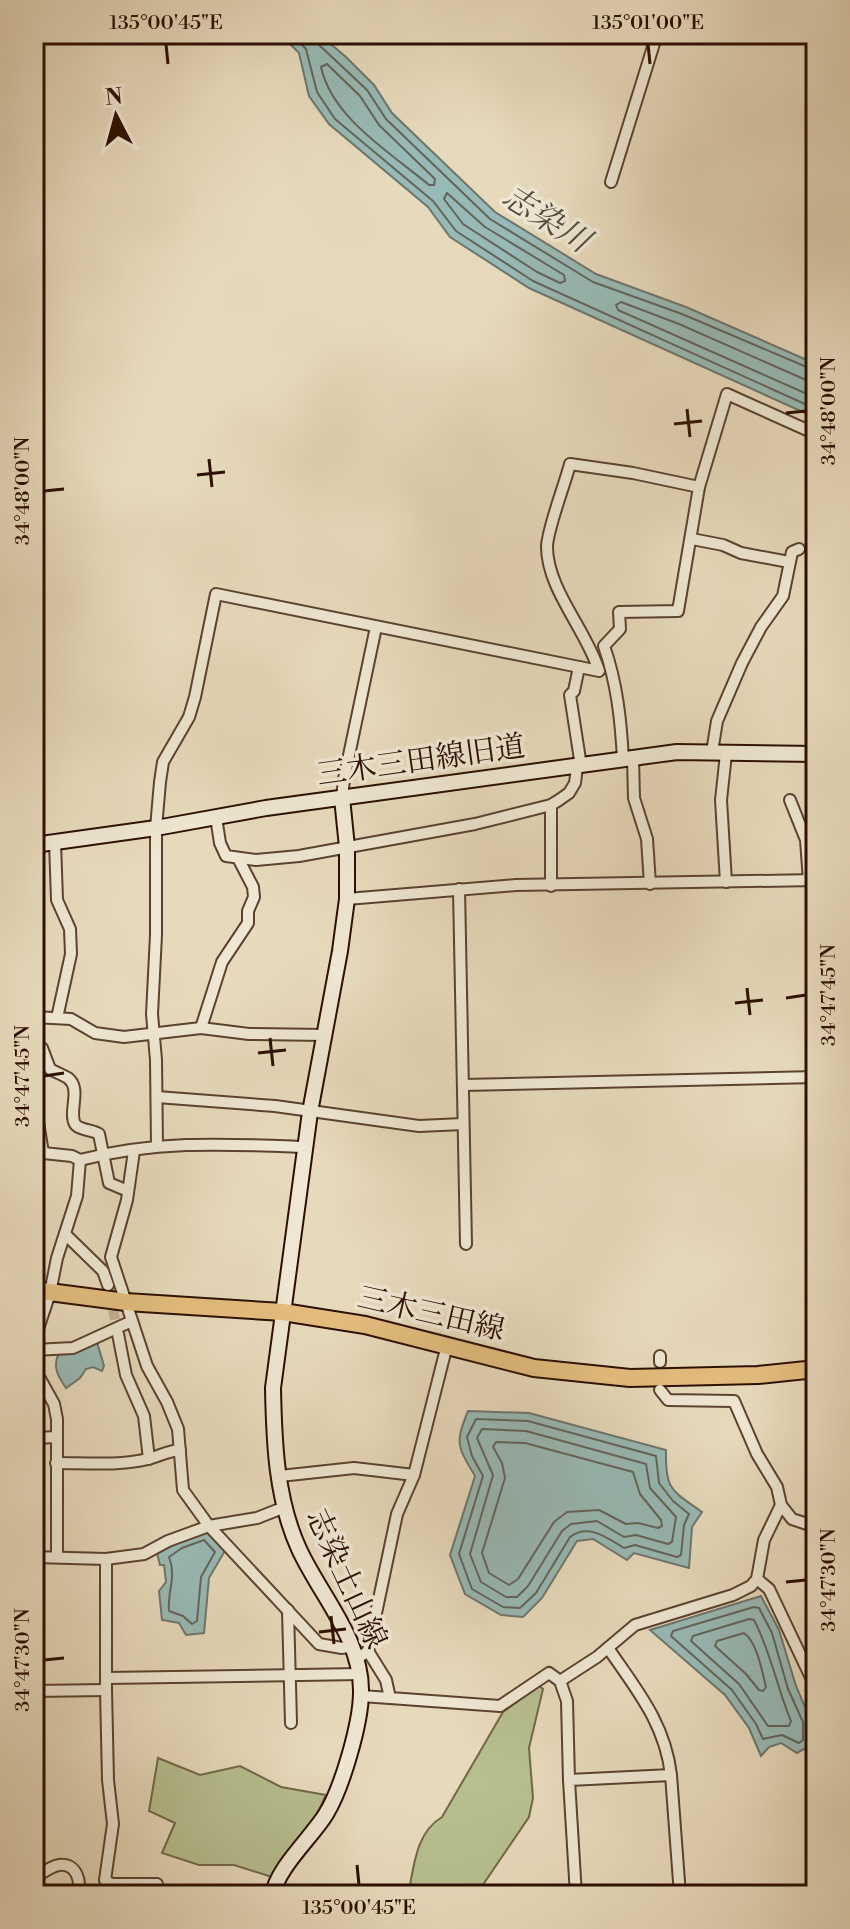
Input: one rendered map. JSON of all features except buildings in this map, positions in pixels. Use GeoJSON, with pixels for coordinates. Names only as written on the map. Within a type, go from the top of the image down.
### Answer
{"type":"FeatureCollection","features":[{"type":"Feature","properties":{"kind":"main road","name":"三木三田線"},"geometry":{"type":"LineString","coordinates":[[42,1292],[126,1302],[283,1312],[365,1325],[534,1368],[630,1378],[758,1375],[816,1369]]}},
{"type":"Feature","properties":{"kind":"street"},"geometry":{"type":"LineString","coordinates":[[611,182],[657,34]]}},
{"type":"Feature","properties":{"kind":"street"},"geometry":{"type":"LineString","coordinates":[[650,884],[647,839],[634,798],[613,672],[604,646],[620,629],[619,612],[678,611],[699,487],[727,394],[816,434]]}},
{"type":"Feature","properties":{"kind":"street"},"geometry":{"type":"LineString","coordinates":[[599,671],[593,651],[552,576],[547,546],[570,464],[699,487]]}},
{"type":"Feature","properties":{"kind":"street"},"geometry":{"type":"LineString","coordinates":[[692,539],[789,562]]}},
{"type":"Feature","properties":{"kind":"street"},"geometry":{"type":"LineString","coordinates":[[726,882],[717,721],[761,627],[783,596],[792,552],[799,549]]}},
{"type":"Feature","properties":{"kind":"street"},"geometry":{"type":"LineString","coordinates":[[157,1146],[154,1033],[156,828],[163,762],[189,717],[216,594],[613,672]]}},
{"type":"Feature","properties":{"kind":"street"},"geometry":{"type":"LineString","coordinates":[[342,798],[376,627]]}},
{"type":"Feature","properties":{"kind":"street"},"geometry":{"type":"LineString","coordinates":[[216,817],[222,851],[226,856],[239,860],[299,856],[475,824],[551,805],[569,793],[579,766],[570,695],[574,691],[579,667]]}},
{"type":"Feature","properties":{"kind":"street","name":"三木三田線旧道"},"geometry":{"type":"LineString","coordinates":[[34,845],[342,798],[677,752],[816,754]]}},
{"type":"Feature","properties":{"kind":"street","name":"志染土山線"},"geometry":{"type":"LineString","coordinates":[[273,1895],[277,1881],[333,1800],[340,1784],[361,1696],[359,1652],[299,1550],[285,1507],[274,1443],[273,1388],[305,1147],[347,899],[347,847],[342,798]]}},
{"type":"Feature","properties":{"kind":"street"},"geometry":{"type":"LineString","coordinates":[[347,899],[516,885],[812,880],[806,840],[790,800]]}},
{"type":"Feature","properties":{"kind":"street"},"geometry":{"type":"LineString","coordinates":[[551,805],[551,886]]}},
{"type":"Feature","properties":{"kind":"street"},"geometry":{"type":"LineString","coordinates":[[55,842],[57,900],[70,929],[71,954],[57,1018]]}},
{"type":"Feature","properties":{"kind":"street"},"geometry":{"type":"LineString","coordinates":[[201,1028],[222,962],[248,923],[248,911],[254,897],[253,887],[239,860]]}},
{"type":"Feature","properties":{"kind":"street"},"geometry":{"type":"LineString","coordinates":[[459,889],[466,1244]]}},
{"type":"Feature","properties":{"kind":"street"},"geometry":{"type":"LineString","coordinates":[[34,1017],[71,1019],[95,1033],[124,1037],[201,1028],[249,1034],[324,1035]]}},
{"type":"Feature","properties":{"kind":"street"},"geometry":{"type":"LineString","coordinates":[[34,1045],[42,1048],[50,1069],[69,1078],[75,1096],[74,1122],[78,1128],[99,1134],[109,1183],[128,1191]]}},
{"type":"Feature","properties":{"kind":"street"},"geometry":{"type":"LineString","coordinates":[[463,1085],[816,1077]]}},
{"type":"Feature","properties":{"kind":"street"},"geometry":{"type":"LineString","coordinates":[[34,1097],[38,1152],[72,1156],[80,1160],[187,1143],[305,1147]]}},
{"type":"Feature","properties":{"kind":"street"},"geometry":{"type":"LineString","coordinates":[[157,1097],[275,1106],[419,1126],[463,1124]]}},
{"type":"Feature","properties":{"kind":"street"},"geometry":{"type":"LineString","coordinates":[[134,1151],[128,1191],[111,1257],[147,1366],[178,1429],[183,1490],[209,1526],[319,1644],[359,1652],[386,1680],[390,1698]]}},
{"type":"Feature","properties":{"kind":"street"},"geometry":{"type":"LineString","coordinates":[[34,1341],[42,1292],[57,1258],[77,1196],[80,1160]]}},
{"type":"Feature","properties":{"kind":"street"},"geometry":{"type":"LineString","coordinates":[[65,1234],[103,1271],[108,1285]]}},
{"type":"Feature","properties":{"kind":"street"},"geometry":{"type":"LineString","coordinates":[[34,1350],[73,1348],[132,1321]]}},
{"type":"Feature","properties":{"kind":"street"},"geometry":{"type":"LineString","coordinates":[[118,1334],[126,1375],[144,1416],[149,1459]]}},
{"type":"Feature","properties":{"kind":"street"},"geometry":{"type":"LineString","coordinates":[[359,1652],[397,1514],[414,1475],[447,1345]]}},
{"type":"Feature","properties":{"kind":"street"},"geometry":{"type":"LineString","coordinates":[[34,1368],[54,1404],[57,1419],[57,1556]]}},
{"type":"Feature","properties":{"kind":"street"},"geometry":{"type":"LineString","coordinates":[[660,1390],[668,1400],[734,1401],[757,1454],[777,1487],[781,1505],[792,1519],[816,1527]]}},
{"type":"Feature","properties":{"kind":"street"},"geometry":{"type":"LineString","coordinates":[[34,1438],[57,1437]]}},
{"type":"Feature","properties":{"kind":"street"},"geometry":{"type":"LineString","coordinates":[[56,1463],[128,1462],[180,1450]]}},
{"type":"Feature","properties":{"kind":"street"},"geometry":{"type":"LineString","coordinates":[[280,1476],[354,1468],[414,1475]]}},
{"type":"Feature","properties":{"kind":"street"},"geometry":{"type":"LineString","coordinates":[[560,1681],[635,1625],[733,1595],[751,1586],[757,1579],[764,1540],[781,1505]]}},
{"type":"Feature","properties":{"kind":"street"},"geometry":{"type":"LineString","coordinates":[[34,1557],[106,1559],[144,1554],[168,1541],[209,1526],[257,1518],[285,1507]]}},
{"type":"Feature","properties":{"kind":"street"},"geometry":{"type":"LineString","coordinates":[[106,1559],[108,1780],[113,1824],[105,1880],[112,1884],[157,1884]]}},
{"type":"Feature","properties":{"kind":"street"},"geometry":{"type":"LineString","coordinates":[[757,1579],[769,1589],[816,1688]]}},
{"type":"Feature","properties":{"kind":"street"},"geometry":{"type":"LineString","coordinates":[[288,1610],[291,1723]]}},
{"type":"Feature","properties":{"kind":"street"},"geometry":{"type":"LineString","coordinates":[[608,1648],[657,1721],[669,1759],[680,1895]]}},
{"type":"Feature","properties":{"kind":"street"},"geometry":{"type":"LineString","coordinates":[[361,1696],[500,1706],[549,1673],[560,1681],[567,1701],[576,1895]]}},
{"type":"Feature","properties":{"kind":"street"},"geometry":{"type":"LineString","coordinates":[[34,1691],[106,1684],[361,1674]]}},
{"type":"Feature","properties":{"kind":"street"},"geometry":{"type":"LineString","coordinates":[[569,1780],[671,1775]]}},
{"type":"Feature","properties":{"kind":"street"},"geometry":{"type":"LineString","coordinates":[[34,1878],[60,1865],[71,1868],[78,1876],[80,1886],[77,1895]]}},
{"type":"Feature","properties":{"kind":"green space"},"geometry":{"type":"Polygon","coordinates":[[[539,1686],[543,1689],[529,1748],[533,1798],[529,1817],[476,1895],[408,1895],[417,1852],[426,1832],[442,1817],[503,1712],[539,1686]]]}},
{"type":"Feature","properties":{"kind":"green space"},"geometry":{"type":"Polygon","coordinates":[[[158,1758],[200,1775],[240,1766],[281,1787],[326,1795],[314,1821],[272,1877],[234,1865],[199,1865],[162,1853],[175,1823],[149,1811],[158,1758]]]}},
{"type":"Feature","properties":{"kind":"water"},"geometry":{"type":"Polygon","coordinates":[[[280,34],[319,34],[374,85],[392,113],[495,212],[596,274],[686,307],[816,364],[816,418],[529,288],[450,237],[428,207],[329,124],[309,96],[299,53],[280,34]]]}},
{"type":"Feature","properties":{"kind":"water"},"geometry":{"type":"Polygon","coordinates":[[[97,1342],[104,1366],[102,1371],[93,1367],[86,1369],[66,1388],[56,1367],[59,1353],[97,1342]]]}},
{"type":"Feature","properties":{"kind":"water"},"geometry":{"type":"Polygon","coordinates":[[[468,1411],[529,1413],[666,1450],[667,1473],[672,1488],[702,1512],[692,1527],[689,1568],[634,1553],[627,1560],[593,1539],[577,1541],[542,1598],[523,1617],[501,1615],[465,1594],[450,1555],[475,1476],[460,1444],[468,1411]]]}},
{"type":"Feature","properties":{"kind":"water"},"geometry":{"type":"Polygon","coordinates":[[[209,1531],[226,1549],[209,1578],[204,1633],[186,1635],[179,1623],[162,1620],[159,1591],[166,1582],[164,1565],[160,1565],[157,1553],[178,1541],[209,1531]]]}},
{"type":"Feature","properties":{"kind":"water"},"geometry":{"type":"Polygon","coordinates":[[[761,1596],[779,1630],[796,1686],[811,1721],[810,1746],[797,1753],[781,1743],[769,1747],[761,1756],[749,1728],[725,1695],[650,1630],[761,1596]]]}},
{"type":"Feature","properties":{"kind":"tunnel"},"geometry":{"type":"LineString","coordinates":[[110,1295],[118,1334]]}},
{"type":"Feature","properties":{"kind":"water label","name":"志染川"},"geometry":{"type":"Point","coordinates":[546,219]}}]}
